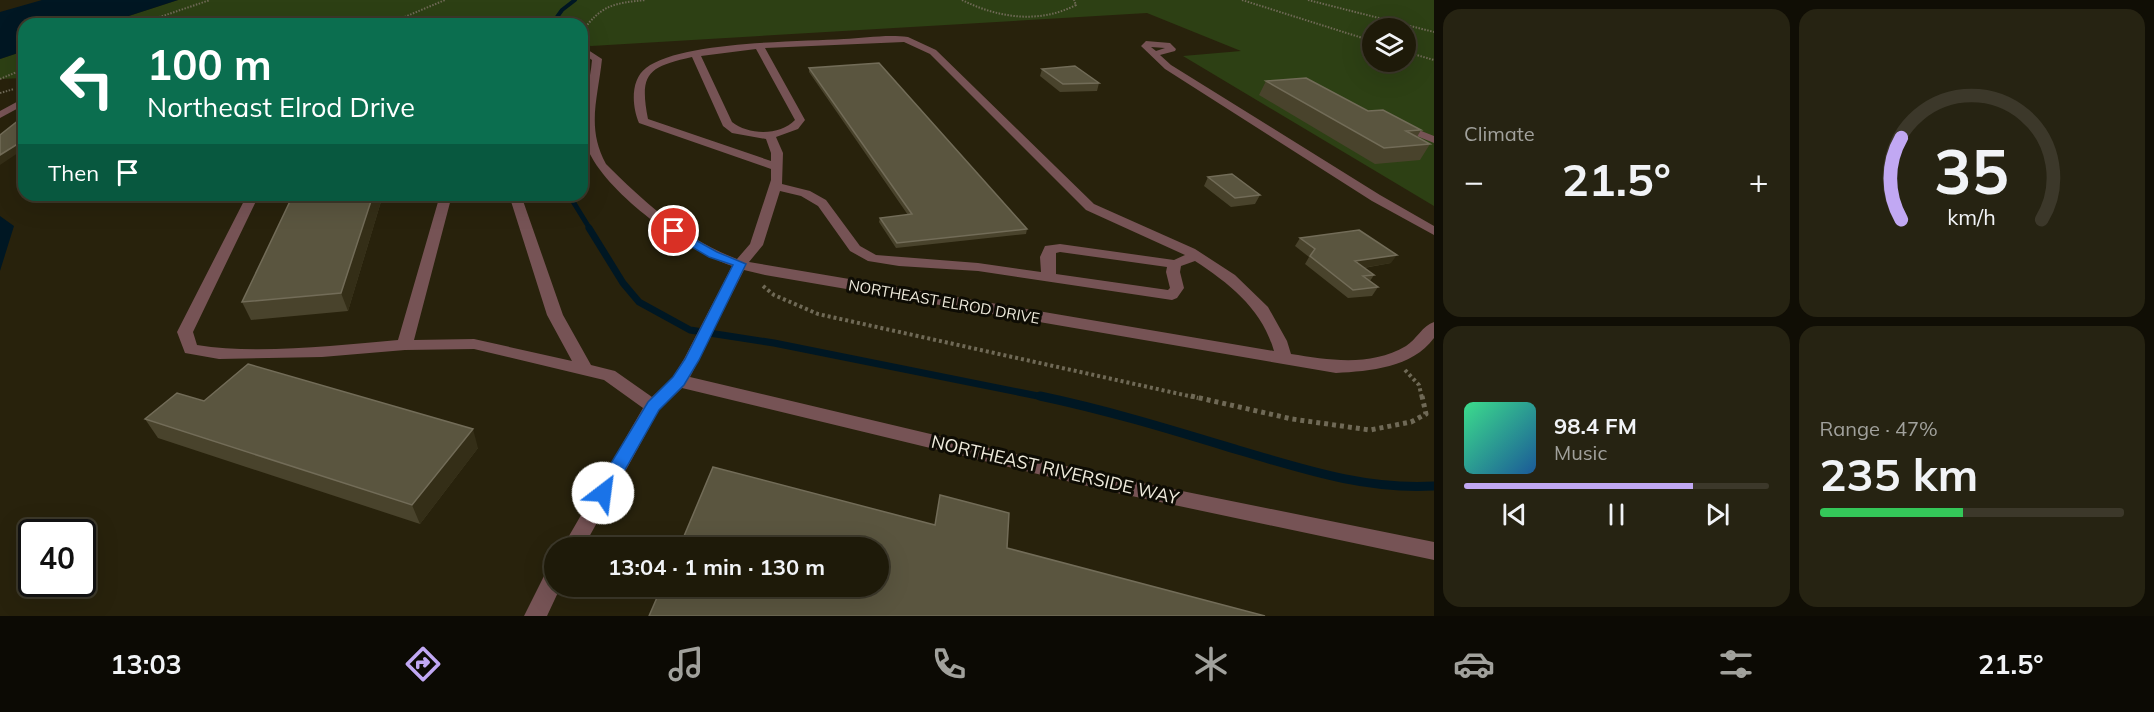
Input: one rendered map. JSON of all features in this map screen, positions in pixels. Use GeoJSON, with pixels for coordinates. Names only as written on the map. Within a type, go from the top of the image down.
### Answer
{"type":"FeatureCollection","features":[{"type":"Feature","properties":{"kind":"street"},"geometry":{"type":"LineString","coordinates":[[777,166],[643,121],[639,104],[641,79],[648,71],[658,66],[695,53],[759,46],[905,39],[933,52],[1090,207],[1195,256],[1230,279],[1263,310],[1279,341],[1284,358]]}},
{"type":"Feature","properties":{"kind":"street"},"geometry":{"type":"LineString","coordinates":[[695,53],[727,124],[736,131],[770,136],[794,127],[800,120],[759,46]]}},
{"type":"Feature","properties":{"kind":"street","name":"NORTHEAST ELROD DRIVE"},"geometry":{"type":"LineString","coordinates":[[588,53],[597,59],[588,119]]}},
{"type":"Feature","properties":{"kind":"street"},"geometry":{"type":"LineString","coordinates":[[1155,54],[1168,67],[1376,198],[1434,231]]}},
{"type":"Feature","properties":{"kind":"street"},"geometry":{"type":"LineString","coordinates":[[0,115],[18,104]]}},
{"type":"Feature","properties":{"kind":"street"},"geometry":{"type":"LineString","coordinates":[[1392,122],[1434,140]]}},
{"type":"Feature","properties":{"kind":"street","name":"NORTHEAST ELROD DRIVE"},"geometry":{"type":"LineString","coordinates":[[588,130],[594,154],[602,166],[674,231],[713,254],[740,264],[777,273],[1336,367],[1393,361],[1408,352],[1434,327]]}},
{"type":"Feature","properties":{"kind":"street"},"geometry":{"type":"LineString","coordinates":[[578,537],[653,406],[679,381],[692,360],[740,264],[756,245],[776,186],[777,153],[770,136]]}},
{"type":"Feature","properties":{"kind":"street"},"geometry":{"type":"LineString","coordinates":[[776,186],[807,194],[823,204],[855,250],[872,258],[976,267],[1172,295],[1177,288],[1173,272],[1176,264]]}},
{"type":"Feature","properties":{"kind":"street"},"geometry":{"type":"LineString","coordinates":[[250,201],[185,332],[191,349],[219,354],[322,352],[405,345],[474,344],[609,375],[653,406]]}},
{"type":"Feature","properties":{"kind":"street"},"geometry":{"type":"LineString","coordinates":[[405,345],[444,201]]}},
{"type":"Feature","properties":{"kind":"street"},"geometry":{"type":"LineString","coordinates":[[517,201],[555,315],[585,369]]}},
{"type":"Feature","properties":{"kind":"street"},"geometry":{"type":"LineString","coordinates":[[1049,278],[1047,257],[1050,249],[1060,248],[1176,264],[1195,256]]}},
{"type":"Feature","properties":{"kind":"street","name":"NORTHEAST RIVERSIDE WAY"},"geometry":{"type":"LineString","coordinates":[[679,381],[762,399],[1083,478],[1434,551]]}},
{"type":"Feature","properties":{"kind":"street"},"geometry":{"type":"LineString","coordinates":[[536,616],[545,597]]}},
{"type":"Feature","properties":{"kind":"path"},"geometry":{"type":"LineString","coordinates":[[157,18],[210,0]]}},
{"type":"Feature","properties":{"kind":"path"},"geometry":{"type":"LineString","coordinates":[[402,18],[445,0]]}},
{"type":"Feature","properties":{"kind":"path"},"geometry":{"type":"LineString","coordinates":[[588,22],[592,16],[606,6],[646,0]]}},
{"type":"Feature","properties":{"kind":"path"},"geometry":{"type":"LineString","coordinates":[[962,0],[1004,14],[1040,16],[1066,12],[1076,5],[1074,0]]}},
{"type":"Feature","properties":{"kind":"path"},"geometry":{"type":"LineString","coordinates":[[1242,0],[1362,38]]}},
{"type":"Feature","properties":{"kind":"path"},"geometry":{"type":"LineString","coordinates":[[1308,0],[1434,32]]}},
{"type":"Feature","properties":{"kind":"path"},"geometry":{"type":"LineString","coordinates":[[1416,55],[1434,60]]}},
{"type":"Feature","properties":{"kind":"path"},"geometry":{"type":"LineString","coordinates":[[0,79],[18,72]]}},
{"type":"Feature","properties":{"kind":"path"},"geometry":{"type":"LineString","coordinates":[[762,286],[774,296],[818,314],[851,323],[1014,356],[1292,419],[1370,430],[1411,422],[1426,414],[1419,385],[1411,375],[1393,361]]}},
{"type":"Feature","properties":{"kind":"green space"},"geometry":{"type":"Polygon","coordinates":[[[178,0],[1434,0],[1434,206],[1183,56],[1241,51],[1147,13],[591,46],[588,46],[588,18],[122,18],[178,0]]]}},
{"type":"Feature","properties":{"kind":"green space"},"geometry":{"type":"Polygon","coordinates":[[[18,53],[18,78],[0,79],[0,59],[18,53]]]}},
{"type":"Feature","properties":{"kind":"water"},"geometry":{"type":"Polygon","coordinates":[[[42,0],[178,0],[122,18],[18,18],[18,53],[0,59],[0,12],[42,0]]]}},
{"type":"Feature","properties":{"kind":"water"},"geometry":{"type":"Polygon","coordinates":[[[0,216],[14,226],[0,271],[0,216]]]}},
{"type":"Feature","properties":{"kind":"building"},"geometry":{"type":"Polygon","coordinates":[[[879,63],[1027,229],[897,243],[880,218],[912,214],[809,68],[879,63]]]}},
{"type":"Feature","properties":{"kind":"building"},"geometry":{"type":"Polygon","coordinates":[[[1075,66],[1099,83],[1063,84],[1042,69],[1075,66]]]}},
{"type":"Feature","properties":{"kind":"building"},"geometry":{"type":"Polygon","coordinates":[[[1306,78],[1368,111],[1383,110],[1421,130],[1406,131],[1430,144],[1384,148],[1266,81],[1306,78]]]}},
{"type":"Feature","properties":{"kind":"building"},"geometry":{"type":"Polygon","coordinates":[[[18,121],[18,144],[0,155],[0,135],[18,121]]]}},
{"type":"Feature","properties":{"kind":"building"},"geometry":{"type":"Polygon","coordinates":[[[1232,174],[1260,195],[1235,198],[1208,177],[1232,174]]]}},
{"type":"Feature","properties":{"kind":"building"},"geometry":{"type":"Polygon","coordinates":[[[290,201],[371,201],[341,293],[242,302],[290,201]]]}},
{"type":"Feature","properties":{"kind":"building"},"geometry":{"type":"Polygon","coordinates":[[[1359,230],[1397,255],[1355,261],[1374,275],[1363,276],[1378,287],[1353,290],[1310,256],[1315,249],[1300,238],[1359,230]]]}},
{"type":"Feature","properties":{"kind":"building"},"geometry":{"type":"Polygon","coordinates":[[[248,364],[473,429],[412,505],[145,419],[177,393],[204,401],[248,364]]]}},
{"type":"Feature","properties":{"kind":"building"},"geometry":{"type":"Polygon","coordinates":[[[713,467],[935,525],[940,495],[1009,513],[1007,548],[1265,616],[649,616],[657,597],[889,597],[889,537],[684,537],[713,467]]]}},
{"type":"Feature","properties":{"kind":"waterway"},"geometry":{"type":"LineString","coordinates":[[556,18],[562,10],[575,0]]}},
{"type":"Feature","properties":{"kind":"waterway"},"geometry":{"type":"LineString","coordinates":[[573,201],[590,229]]}},
{"type":"Feature","properties":{"kind":"waterway"},"geometry":{"type":"LineString","coordinates":[[589,228],[623,283],[639,302],[690,330],[774,343],[1048,398]]}},
{"type":"Feature","properties":{"kind":"waterway"},"geometry":{"type":"LineString","coordinates":[[1040,396],[1115,414],[1334,477],[1383,485],[1434,486]]}},
{"type":"Feature","properties":{"kind":"route"},"geometry":{"type":"LineString","coordinates":[[603,493],[653,406],[679,381],[692,360],[740,264],[713,254],[674,231]]}}]}
